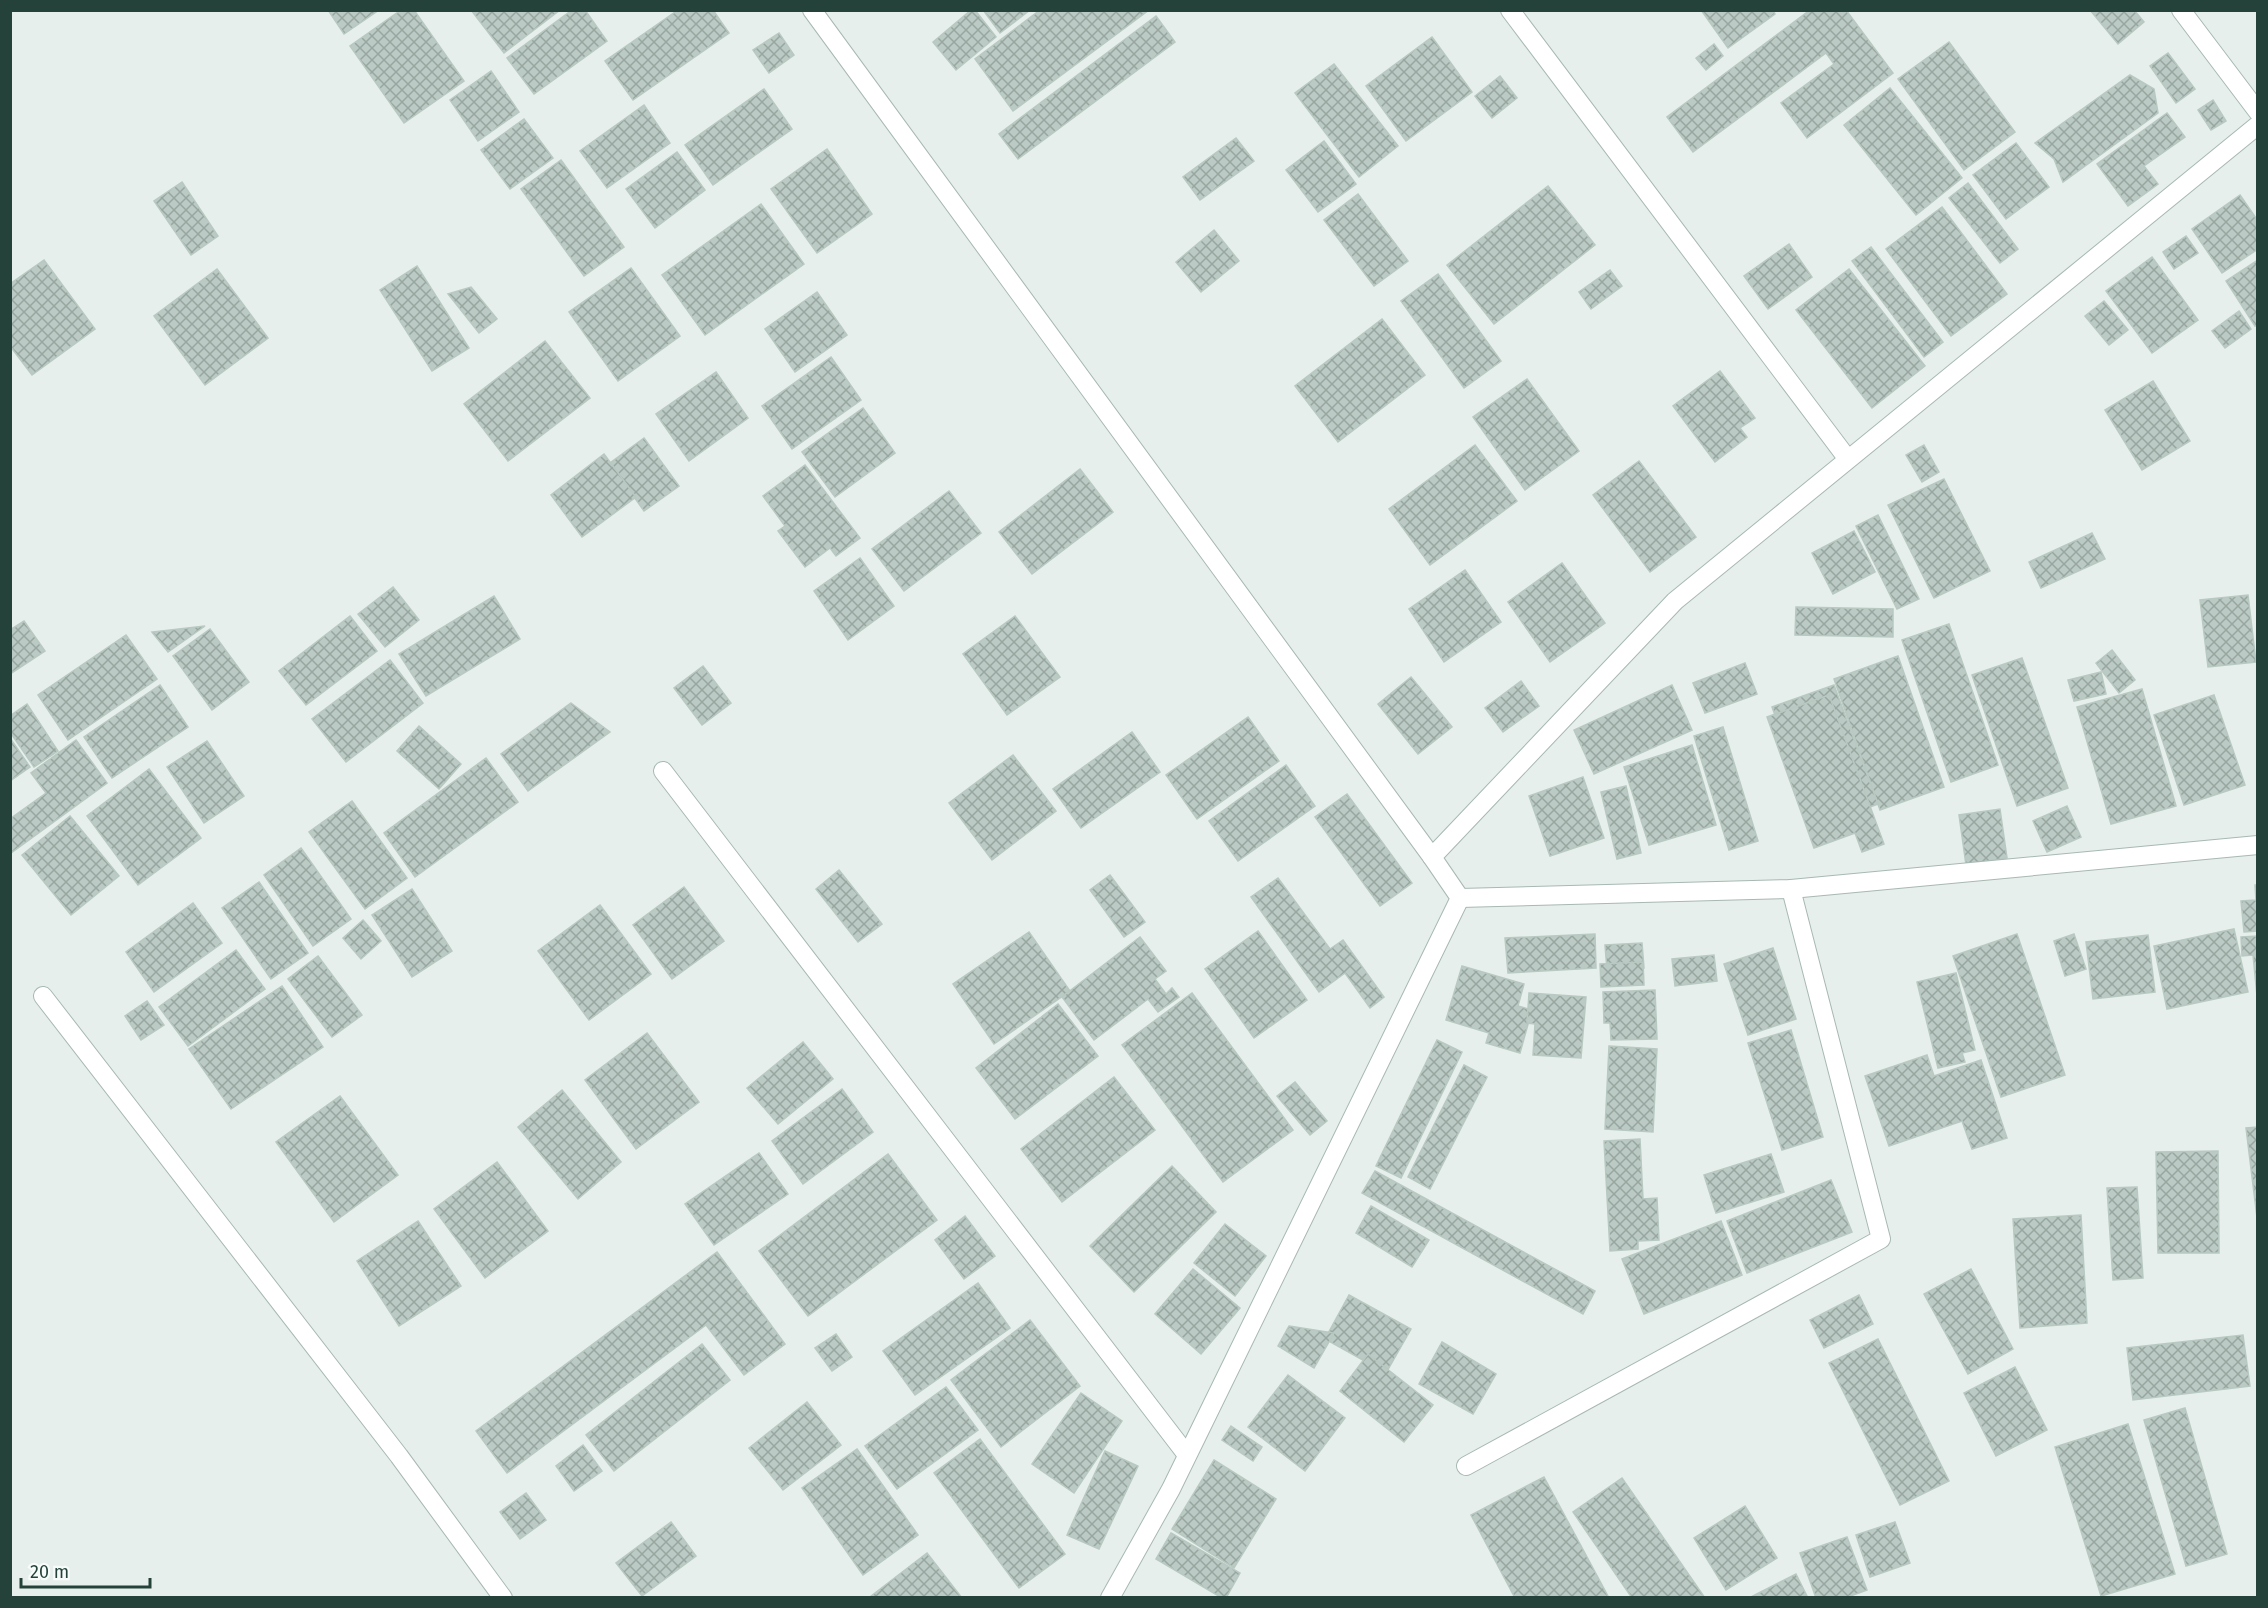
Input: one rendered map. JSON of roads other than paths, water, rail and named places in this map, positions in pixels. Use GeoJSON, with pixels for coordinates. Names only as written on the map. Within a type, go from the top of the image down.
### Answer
{"type":"FeatureCollection","features":[{"type":"Feature","properties":{"kind":"street"},"geometry":{"type":"LineString","coordinates":[[812,10],[1460,898]]}},
{"type":"Feature","properties":{"kind":"street"},"geometry":{"type":"LineString","coordinates":[[1510,10],[1847,458]]}},
{"type":"Feature","properties":{"kind":"street"},"geometry":{"type":"LineString","coordinates":[[2181,10],[2258,112]]}},
{"type":"Feature","properties":{"kind":"street"},"geometry":{"type":"LineString","coordinates":[[1432,857],[1675,601],[1847,458],[2258,125]]}},
{"type":"Feature","properties":{"kind":"street"},"geometry":{"type":"LineString","coordinates":[[663,771],[1188,1455]]}},
{"type":"Feature","properties":{"kind":"street"},"geometry":{"type":"LineString","coordinates":[[1460,898],[1791,889],[2258,845]]}},
{"type":"Feature","properties":{"kind":"street"},"geometry":{"type":"LineString","coordinates":[[1466,1466],[1881,1239],[1791,889]]}},
{"type":"Feature","properties":{"kind":"street"},"geometry":{"type":"LineString","coordinates":[[1110,1598],[1188,1455],[1460,898]]}},
{"type":"Feature","properties":{"kind":"street"},"geometry":{"type":"LineString","coordinates":[[43,996],[392,1446],[502,1598]]}}]}
